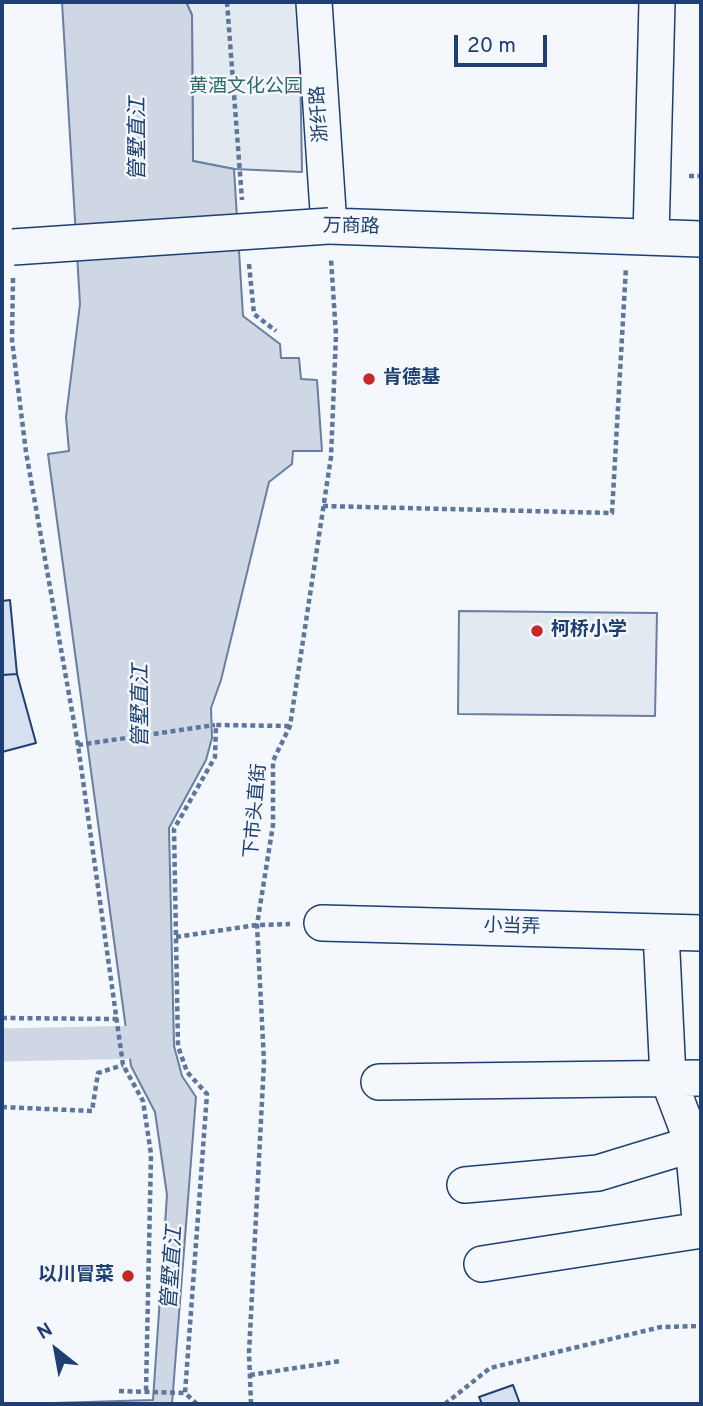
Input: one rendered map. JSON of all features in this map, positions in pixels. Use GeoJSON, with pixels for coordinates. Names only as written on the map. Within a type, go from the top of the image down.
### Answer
{"type":"FeatureCollection","features":[{"type":"Feature","properties":{"kind":"street","name":"浙纤路"},"geometry":{"type":"LineString","coordinates":[[314,2],[328,226]]}},
{"type":"Feature","properties":{"kind":"street"},"geometry":{"type":"LineString","coordinates":[[639,237],[657,2]]}},
{"type":"Feature","properties":{"kind":"street","name":"万商路"},"geometry":{"type":"LineString","coordinates":[[7,247],[328,226],[701,239]]}},
{"type":"Feature","properties":{"kind":"street","name":"小当弄"},"geometry":{"type":"LineString","coordinates":[[322,923],[701,933]]}},
{"type":"Feature","properties":{"kind":"street"},"geometry":{"type":"LineString","coordinates":[[482,1264],[701,1230],[697,1144],[662,932]]}},
{"type":"Feature","properties":{"kind":"street"},"geometry":{"type":"LineString","coordinates":[[379,1082],[685,1078]]}},
{"type":"Feature","properties":{"kind":"street"},"geometry":{"type":"LineString","coordinates":[[465,1185],[598,1173],[697,1144]]}},
{"type":"Feature","properties":{"kind":"path"},"geometry":{"type":"LineString","coordinates":[[227,2],[243,207]]}},
{"type":"Feature","properties":{"kind":"path"},"geometry":{"type":"LineString","coordinates":[[689,176],[701,176]]}},
{"type":"Feature","properties":{"kind":"path","name":"下市头直街"},"geometry":{"type":"LineString","coordinates":[[251,1404],[249,1353],[264,1062],[257,925],[273,825],[273,761],[290,726],[331,457],[336,335],[328,226]]}},
{"type":"Feature","properties":{"kind":"path"},"geometry":{"type":"LineString","coordinates":[[323,506],[612,513],[639,237]]}},
{"type":"Feature","properties":{"kind":"path"},"geometry":{"type":"LineString","coordinates":[[7,247],[12,340],[26,452],[78,745],[123,1065],[143,1101],[151,1154],[146,1390]]}},
{"type":"Feature","properties":{"kind":"path"},"geometry":{"type":"LineString","coordinates":[[248,260],[254,314],[276,331]]}},
{"type":"Feature","properties":{"kind":"path"},"geometry":{"type":"LineString","coordinates":[[78,745],[216,725],[290,726]]}},
{"type":"Feature","properties":{"kind":"path"},"geometry":{"type":"LineString","coordinates":[[185,1393],[207,1094],[187,1072],[178,1046],[174,829],[215,757],[216,725]]}},
{"type":"Feature","properties":{"kind":"path"},"geometry":{"type":"LineString","coordinates":[[176,937],[257,925],[322,923]]}},
{"type":"Feature","properties":{"kind":"path"},"geometry":{"type":"LineString","coordinates":[[2,1018],[118,1019]]}},
{"type":"Feature","properties":{"kind":"path"},"geometry":{"type":"LineString","coordinates":[[2,1107],[92,1111],[98,1073],[123,1065]]}},
{"type":"Feature","properties":{"kind":"path"},"geometry":{"type":"LineString","coordinates":[[445,1404],[490,1367],[661,1327],[701,1326]]}},
{"type":"Feature","properties":{"kind":"path"},"geometry":{"type":"LineString","coordinates":[[250,1375],[341,1361]]}},
{"type":"Feature","properties":{"kind":"path"},"geometry":{"type":"LineString","coordinates":[[119,1391],[185,1393],[197,1404]]}},
{"type":"Feature","properties":{"kind":"green space","name":"黄酒文化公园"},"geometry":{"type":"Polygon","coordinates":[[[186,2],[299,2],[302,172],[234,169],[193,161],[192,15],[186,2]]]}},
{"type":"Feature","properties":{"kind":"green space"},"geometry":{"type":"Polygon","coordinates":[[[459,611],[657,613],[655,716],[458,714],[459,611]]]}},
{"type":"Feature","properties":{"kind":"water","name":"管墅直江"},"geometry":{"type":"Polygon","coordinates":[[[62,2],[186,2],[192,15],[193,161],[234,169],[243,316],[280,344],[281,358],[299,358],[301,379],[317,380],[322,451],[293,451],[292,464],[269,482],[221,680],[211,708],[212,738],[206,760],[169,828],[174,1046],[182,1076],[196,1097],[172,1404],[20,1404],[153,1400],[167,1195],[155,1112],[131,1066],[48,454],[69,451],[66,417],[80,304],[62,2]]]}},
{"type":"Feature","properties":{"kind":"building"},"geometry":{"type":"Polygon","coordinates":[[[10,600],[17,674],[2,675],[2,601],[10,600]]]}},
{"type":"Feature","properties":{"kind":"building"},"geometry":{"type":"Polygon","coordinates":[[[17,674],[36,743],[2,752],[2,675],[17,674]]]}},
{"type":"Feature","properties":{"kind":"building"},"geometry":{"type":"Polygon","coordinates":[[[513,1385],[520,1404],[482,1404],[479,1397],[513,1385]]]}},
{"type":"Feature","properties":{"kind":"waterway"},"geometry":{"type":"LineString","coordinates":[[2,1045],[145,1042]]}},
{"type":"Feature","properties":{"kind":"place","name":"肯德基"},"geometry":{"type":"Point","coordinates":[369,379]}},
{"type":"Feature","properties":{"kind":"place","name":"柯桥小学"},"geometry":{"type":"Point","coordinates":[537,631]}},
{"type":"Feature","properties":{"kind":"place","name":"以川冒菜"},"geometry":{"type":"Point","coordinates":[128,1276]}}]}
